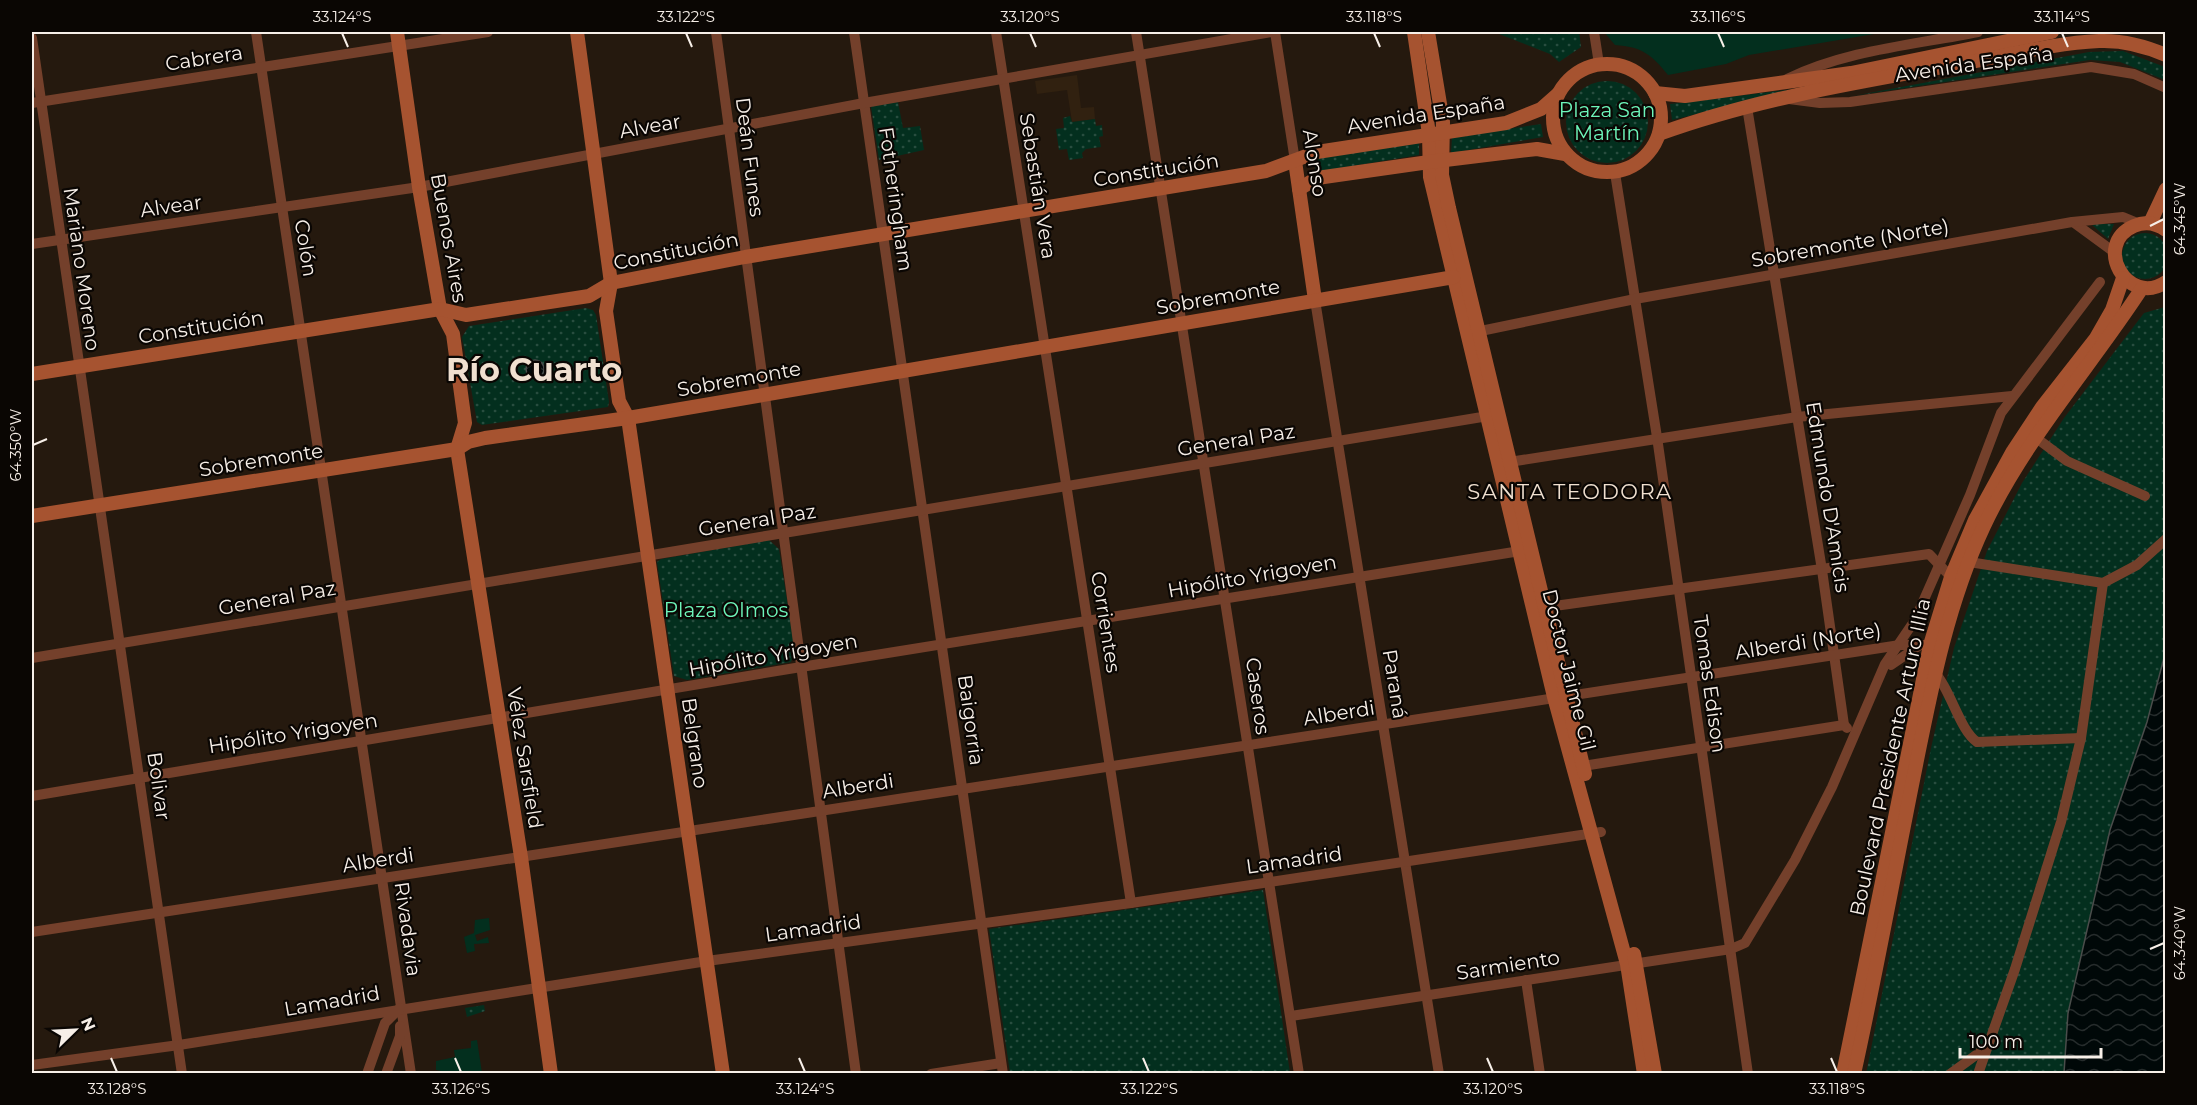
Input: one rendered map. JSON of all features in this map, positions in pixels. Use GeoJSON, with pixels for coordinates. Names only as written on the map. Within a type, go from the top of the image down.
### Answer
{"type":"FeatureCollection","features":[{"type":"Feature","properties":{"kind":"main road","name":"Belgrano"},"geometry":{"type":"LineString","coordinates":[[578,32],[611,283],[606,311],[620,401],[628,418],[723,1074]]}},
{"type":"Feature","properties":{"kind":"main road"},"geometry":{"type":"LineString","coordinates":[[1414,32],[1436,133]]}},
{"type":"Feature","properties":{"kind":"main road"},"geometry":{"type":"LineString","coordinates":[[1428,32],[1436,162],[1443,175],[1473,333]]}},
{"type":"Feature","properties":{"kind":"main road","name":"Avenida España"},"geometry":{"type":"LineString","coordinates":[[1655,93],[1685,96],[1778,84],[1965,52],[2052,32]]}},
{"type":"Feature","properties":{"kind":"main road","name":"Buenos Aires"},"geometry":{"type":"LineString","coordinates":[[398,38],[419,187],[440,309],[453,334],[465,423],[457,448]]}},
{"type":"Feature","properties":{"kind":"main road","name":"Avenida España"},"geometry":{"type":"LineString","coordinates":[[1659,134],[1747,107],[1906,73],[2090,42],[2122,42],[2166,55]]}},
{"type":"Feature","properties":{"kind":"main road"},"geometry":{"type":"LineString","coordinates":[[1599,64],[1616,64],[1632,70],[1645,79],[1655,93],[1660,109],[1659,134],[1645,157],[1631,167],[1615,172],[1597,172],[1580,166],[1565,154],[1557,141],[1552,125],[1553,109],[1558,94],[1575,74],[1599,64]]}},
{"type":"Feature","properties":{"kind":"main road","name":"Avenida España"},"geometry":{"type":"LineString","coordinates":[[1295,161],[1317,152],[1506,123],[1541,109],[1558,94]]}},
{"type":"Feature","properties":{"kind":"main road"},"geometry":{"type":"LineString","coordinates":[[1299,189],[1317,178],[1436,162],[1537,149],[1565,154]]}},
{"type":"Feature","properties":{"kind":"main road","name":"Alonso"},"geometry":{"type":"LineString","coordinates":[[1295,161],[1315,300]]}},
{"type":"Feature","properties":{"kind":"main road","name":"Constitución"},"geometry":{"type":"LineString","coordinates":[[32,374],[440,309],[466,315],[589,296],[611,283],[745,257],[1161,190],[1266,171],[1295,161]]}},
{"type":"Feature","properties":{"kind":"main road","name":"Doctor Jaime Gil"},"geometry":{"type":"LineString","coordinates":[[1436,162],[1454,277],[1473,333],[1559,696],[1631,963],[1655,1074]]}},
{"type":"Feature","properties":{"kind":"main road"},"geometry":{"type":"LineString","coordinates":[[2145,224],[2166,189]]}},
{"type":"Feature","properties":{"kind":"main road"},"geometry":{"type":"LineString","coordinates":[[2166,230],[2145,224],[2124,232],[2114,252],[2116,268],[2123,278],[2142,288],[2152,288],[2166,282]]}},
{"type":"Feature","properties":{"kind":"main road","name":"Sobremonte"},"geometry":{"type":"LineString","coordinates":[[32,516],[457,448],[468,442],[485,438],[628,418],[1454,277]]}},
{"type":"Feature","properties":{"kind":"main road","name":"Boulevard Presidente Arturo Illia"},"geometry":{"type":"LineString","coordinates":[[1843,1074],[1930,668],[1975,520],[2001,471],[2042,407],[2096,338],[2112,310],[2123,278]]}},
{"type":"Feature","properties":{"kind":"main road","name":"Boulevard Presidente Arturo Illia"},"geometry":{"type":"LineString","coordinates":[[1854,1074],[1930,668],[1927,644],[1956,579],[1969,562],[2005,487],[2035,437],[2105,344],[2142,288]]}},
{"type":"Feature","properties":{"kind":"main road","name":"Doctor Jaime Gil"},"geometry":{"type":"LineString","coordinates":[[1473,333],[1488,416],[1504,462],[1520,551],[1539,609]]}},
{"type":"Feature","properties":{"kind":"main road","name":"Vélez Sarsfield"},"geometry":{"type":"LineString","coordinates":[[457,448],[480,583],[551,1074]]}},
{"type":"Feature","properties":{"kind":"main road","name":"Doctor Jaime Gil"},"geometry":{"type":"LineString","coordinates":[[1559,696],[1583,766],[1596,832]]}},
{"type":"Feature","properties":{"kind":"main road","name":"Doctor Jaime Gil"},"geometry":{"type":"LineString","coordinates":[[1631,963],[1644,1074]]}},
{"type":"Feature","properties":{"kind":"street","name":"Colón"},"geometry":{"type":"LineString","coordinates":[[256,32],[321,470]]}},
{"type":"Feature","properties":{"kind":"street","name":"Cabrera"},"geometry":{"type":"LineString","coordinates":[[36,102],[262,67],[398,38],[489,32]]}},
{"type":"Feature","properties":{"kind":"street","name":"Deán Funes"},"geometry":{"type":"LineString","coordinates":[[716,32],[856,1074]]}},
{"type":"Feature","properties":{"kind":"street","name":"Fotheringham"},"geometry":{"type":"LineString","coordinates":[[854,32],[903,372]]}},
{"type":"Feature","properties":{"kind":"street","name":"Sebastián Vera"},"geometry":{"type":"LineString","coordinates":[[996,32],[1046,347]]}},
{"type":"Feature","properties":{"kind":"street","name":"Caseros"},"geometry":{"type":"LineString","coordinates":[[1136,32],[1299,1074]]}},
{"type":"Feature","properties":{"kind":"street","name":"Alvear"},"geometry":{"type":"LineString","coordinates":[[32,244],[419,187],[864,103],[1274,32]]}},
{"type":"Feature","properties":{"kind":"street","name":"Alonso"},"geometry":{"type":"LineString","coordinates":[[1274,32],[1295,161]]}},
{"type":"Feature","properties":{"kind":"street"},"geometry":{"type":"LineString","coordinates":[[1593,32],[1599,64]]}},
{"type":"Feature","properties":{"kind":"street","name":"Avenida España"},"geometry":{"type":"LineString","coordinates":[[1778,84],[1819,63],[1843,56],[1978,32]]}},
{"type":"Feature","properties":{"kind":"street","name":"Mariano Moreno"},"geometry":{"type":"LineString","coordinates":[[32,38],[36,102],[99,504]]}},
{"type":"Feature","properties":{"kind":"street","name":"Avenida España"},"geometry":{"type":"LineString","coordinates":[[1785,99],[1820,103],[1850,102],[2091,67],[2134,74],[2166,88]]}},
{"type":"Feature","properties":{"kind":"street","name":"Edmundo D'Amicis"},"geometry":{"type":"LineString","coordinates":[[1747,107],[1822,570],[1844,724]]}},
{"type":"Feature","properties":{"kind":"street","name":"Tomas Edison"},"geometry":{"type":"LineString","coordinates":[[1615,172],[1657,437],[1748,1074]]}},
{"type":"Feature","properties":{"kind":"street","name":"Sobremonte (Norte)"},"geometry":{"type":"LineString","coordinates":[[1635,299],[2073,222],[2123,218],[2145,224]]}},
{"type":"Feature","properties":{"kind":"street"},"geometry":{"type":"LineString","coordinates":[[2073,222],[2090,232],[2114,252]]}},
{"type":"Feature","properties":{"kind":"street"},"geometry":{"type":"LineString","coordinates":[[1731,949],[1745,943],[1758,926],[1832,787],[1881,673],[1914,620],[1970,495],[2001,413],[2100,282]]}},
{"type":"Feature","properties":{"kind":"street"},"geometry":{"type":"LineString","coordinates":[[1473,333],[1635,299]]}},
{"type":"Feature","properties":{"kind":"street","name":"Paraná"},"geometry":{"type":"LineString","coordinates":[[1315,300],[1439,1074]]}},
{"type":"Feature","properties":{"kind":"street","name":"Corrientes"},"geometry":{"type":"LineString","coordinates":[[1046,347],[1131,903]]}},
{"type":"Feature","properties":{"kind":"street","name":"Baigorria"},"geometry":{"type":"LineString","coordinates":[[903,372],[1002,1068]]}},
{"type":"Feature","properties":{"kind":"street"},"geometry":{"type":"LineString","coordinates":[[1504,462],[1797,417],[2012,396]]}},
{"type":"Feature","properties":{"kind":"street","name":"General Paz"},"geometry":{"type":"LineString","coordinates":[[32,658],[1488,416]]}},
{"type":"Feature","properties":{"kind":"street"},"geometry":{"type":"LineString","coordinates":[[2035,437],[2067,461],[2145,496]]}},
{"type":"Feature","properties":{"kind":"street","name":"Rivadavia"},"geometry":{"type":"LineString","coordinates":[[321,470],[411,1074]]}},
{"type":"Feature","properties":{"kind":"street","name":"Bolivar"},"geometry":{"type":"LineString","coordinates":[[99,504],[183,1074]]}},
{"type":"Feature","properties":{"kind":"street"},"geometry":{"type":"LineString","coordinates":[[1969,562],[2103,583],[2137,565],[2166,539]]}},
{"type":"Feature","properties":{"kind":"street","name":"Hipólito Yrigoyen"},"geometry":{"type":"LineString","coordinates":[[32,796],[801,667],[1520,551]]}},
{"type":"Feature","properties":{"kind":"street"},"geometry":{"type":"LineString","coordinates":[[1539,609],[1929,554],[1956,579]]}},
{"type":"Feature","properties":{"kind":"street"},"geometry":{"type":"LineString","coordinates":[[1978,1074],[2015,969],[2061,822],[2082,738],[2103,583]]}},
{"type":"Feature","properties":{"kind":"street"},"geometry":{"type":"LineString","coordinates":[[1881,673],[1901,656],[1927,644]]}},
{"type":"Feature","properties":{"kind":"street","name":"Alberdi (Norte)"},"geometry":{"type":"LineString","coordinates":[[1691,678],[1900,645],[1927,644]]}},
{"type":"Feature","properties":{"kind":"street"},"geometry":{"type":"LineString","coordinates":[[1930,668],[1948,689],[1967,731],[1977,742],[2082,738]]}},
{"type":"Feature","properties":{"kind":"street","name":"Alberdi"},"geometry":{"type":"LineString","coordinates":[[32,932],[1559,696],[1691,678]]}},
{"type":"Feature","properties":{"kind":"street"},"geometry":{"type":"LineString","coordinates":[[1583,766],[1844,724],[1854,734]]}},
{"type":"Feature","properties":{"kind":"street","name":"Lamadrid"},"geometry":{"type":"LineString","coordinates":[[32,1065],[179,1046],[401,1008],[707,961],[1131,903],[1596,832]]}},
{"type":"Feature","properties":{"kind":"street","name":"Sarmiento"},"geometry":{"type":"LineString","coordinates":[[1291,1016],[1731,949]]}},
{"type":"Feature","properties":{"kind":"street"},"geometry":{"type":"LineString","coordinates":[[1526,980],[1540,1074]]}},
{"type":"Feature","properties":{"kind":"street"},"geometry":{"type":"LineString","coordinates":[[366,1074],[385,1023],[401,1008]]}},
{"type":"Feature","properties":{"kind":"street"},"geometry":{"type":"LineString","coordinates":[[386,1074],[400,1036],[401,1008]]}},
{"type":"Feature","properties":{"kind":"street"},"geometry":{"type":"LineString","coordinates":[[1950,1074],[1988,1046]]}},
{"type":"Feature","properties":{"kind":"street"},"geometry":{"type":"LineString","coordinates":[[931,1074],[1002,1068]]}},
{"type":"Feature","properties":{"kind":"shaded area"},"geometry":{"type":"Polygon","coordinates":[[[1077,75],[1081,108],[1094,107],[1095,119],[1072,122],[1067,90],[1037,94],[1035,81],[1077,75]]]}},
{"type":"Feature","properties":{"kind":"green space"},"geometry":{"type":"Polygon","coordinates":[[[1494,32],[1579,32],[1581,47],[1559,62],[1550,54],[1494,32]]]}},
{"type":"Feature","properties":{"kind":"green space"},"geometry":{"type":"Polygon","coordinates":[[[1604,32],[1886,32],[1749,55],[1726,64],[1668,75],[1645,53],[1615,45],[1604,32]]]}},
{"type":"Feature","properties":{"kind":"green space"},"geometry":{"type":"Polygon","coordinates":[[[2123,51],[2165,67],[2165,80],[2120,62],[2090,60],[1853,96],[2089,52],[2123,51]]]}},
{"type":"Feature","properties":{"kind":"green space","name":"Plaza San Martín"},"geometry":{"type":"Polygon","coordinates":[[[1607,81],[1623,84],[1636,93],[1645,106],[1648,122],[1645,138],[1636,151],[1623,160],[1607,163],[1591,160],[1578,151],[1569,138],[1566,122],[1569,106],[1578,93],[1591,84],[1607,81]]]}},
{"type":"Feature","properties":{"kind":"green space"},"geometry":{"type":"Polygon","coordinates":[[[1803,88],[1672,120],[1670,104],[1803,88]]]}},
{"type":"Feature","properties":{"kind":"green space"},"geometry":{"type":"Polygon","coordinates":[[[898,102],[903,128],[920,126],[924,150],[879,160],[871,106],[898,102]]]}},
{"type":"Feature","properties":{"kind":"green space"},"geometry":{"type":"Polygon","coordinates":[[[1070,116],[1072,122],[1095,119],[1096,126],[1102,125],[1103,136],[1099,137],[1101,147],[1086,149],[1082,153],[1083,158],[1069,160],[1067,149],[1059,150],[1056,129],[1064,128],[1063,118],[1070,116]]]}},
{"type":"Feature","properties":{"kind":"green space"},"geometry":{"type":"Polygon","coordinates":[[[1541,124],[1543,137],[1451,153],[1452,137],[1541,124]]]}},
{"type":"Feature","properties":{"kind":"green space"},"geometry":{"type":"Polygon","coordinates":[[[1419,141],[1419,155],[1316,172],[1314,158],[1419,141]]]}},
{"type":"Feature","properties":{"kind":"green space"},"geometry":{"type":"Polygon","coordinates":[[[2091,224],[2114,224],[2108,239],[2091,224]]]}},
{"type":"Feature","properties":{"kind":"green space"},"geometry":{"type":"Polygon","coordinates":[[[2150,233],[2162,239],[2167,247],[2167,265],[2162,273],[2154,278],[2140,279],[2132,276],[2125,269],[2122,251],[2125,243],[2132,236],[2150,233]]]}},
{"type":"Feature","properties":{"kind":"green space"},"geometry":{"type":"Polygon","coordinates":[[[2165,307],[2165,654],[2147,722],[2110,830],[2068,1013],[2064,1073],[1866,1074],[1931,748],[1954,648],[1987,551],[2022,483],[2064,418],[2144,313],[2165,307]]]}},
{"type":"Feature","properties":{"kind":"green space"},"geometry":{"type":"Polygon","coordinates":[[[586,308],[593,310],[596,315],[608,407],[482,425],[477,422],[462,337],[469,326],[586,308]]]}},
{"type":"Feature","properties":{"kind":"green space","name":"Plaza Olmos"},"geometry":{"type":"Polygon","coordinates":[[[769,540],[779,549],[795,651],[791,662],[687,680],[674,676],[657,562],[661,559],[769,540]]]}},
{"type":"Feature","properties":{"kind":"green space"},"geometry":{"type":"Polygon","coordinates":[[[1263,890],[1290,1073],[1010,1073],[989,929],[1263,890]]]}},
{"type":"Feature","properties":{"kind":"green space"},"geometry":{"type":"Polygon","coordinates":[[[489,918],[490,930],[475,935],[477,941],[488,937],[489,943],[474,944],[475,951],[467,953],[464,937],[474,933],[475,920],[489,918]]]}},
{"type":"Feature","properties":{"kind":"green space"},"geometry":{"type":"Polygon","coordinates":[[[484,1005],[485,1011],[467,1017],[465,1008],[484,1005]]]}},
{"type":"Feature","properties":{"kind":"green space"},"geometry":{"type":"Polygon","coordinates":[[[477,1040],[482,1073],[441,1073],[436,1070],[436,1061],[455,1057],[454,1050],[471,1048],[471,1041],[477,1040]]]}},
{"type":"Feature","properties":{"kind":"water"},"geometry":{"type":"Polygon","coordinates":[[[535,360],[541,363],[544,369],[541,375],[535,378],[529,375],[526,369],[529,363],[535,360]]]}},
{"type":"Feature","properties":{"kind":"water"},"geometry":{"type":"Polygon","coordinates":[[[2165,654],[2165,1073],[2064,1073],[2068,1013],[2110,830],[2147,722],[2165,654]]]}},
{"type":"Feature","properties":{"kind":"district","name":"Río Cuarto"},"geometry":{"type":"Point","coordinates":[534,370]}},
{"type":"Feature","properties":{"kind":"district","name":"SANTA TEODORA"},"geometry":{"type":"Point","coordinates":[1570,492]}}]}
